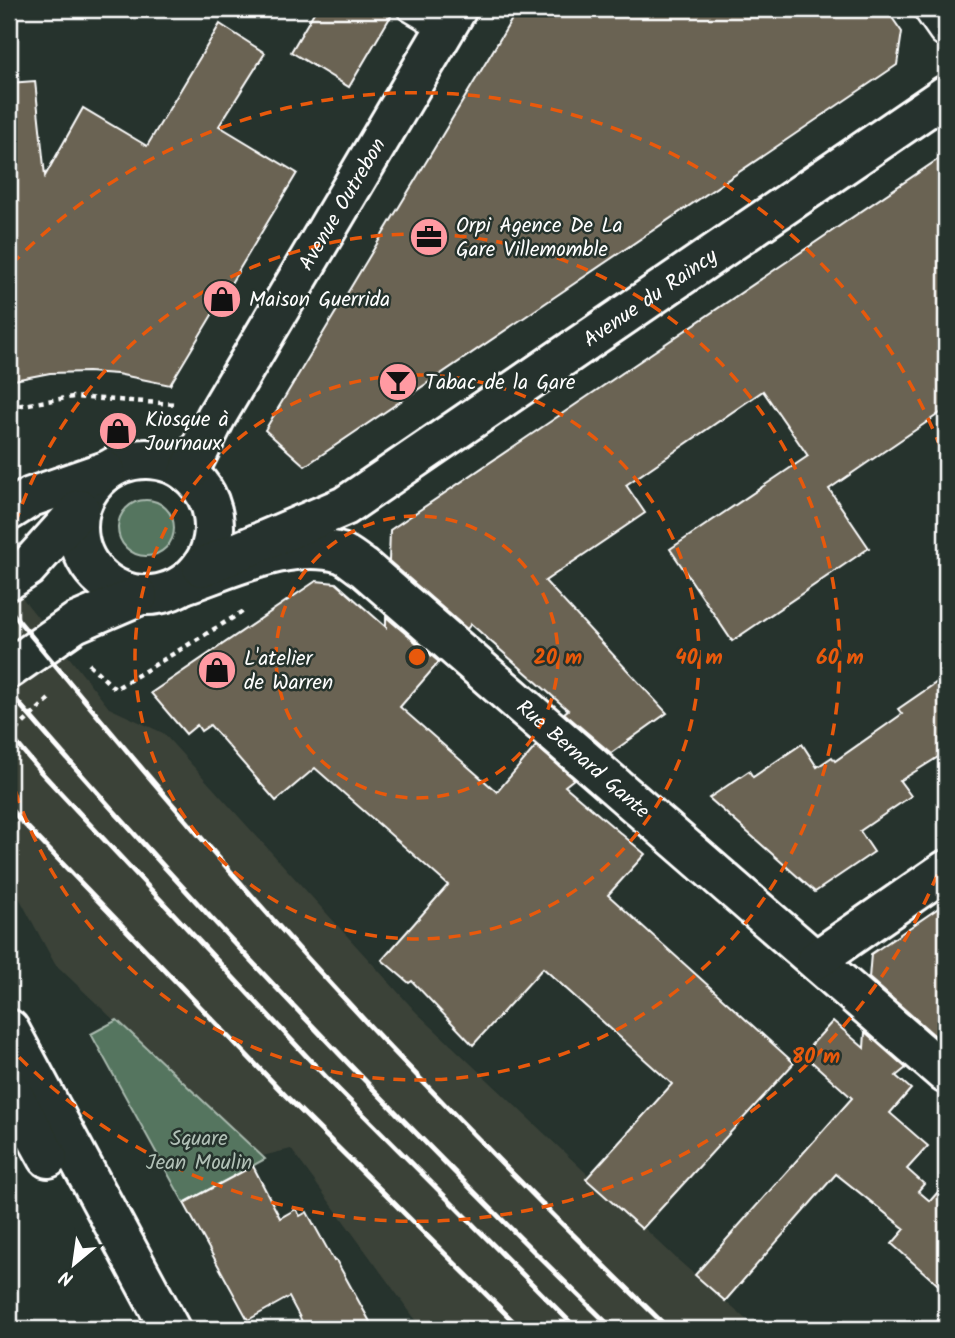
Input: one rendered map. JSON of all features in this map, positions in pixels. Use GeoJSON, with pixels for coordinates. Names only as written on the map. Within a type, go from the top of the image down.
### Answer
{"type":"FeatureCollection","features":[{"type":"Feature","properties":{"kind":"main road","name":"Avenue Outrebon"},"geometry":{"type":"LineString","coordinates":[[188,473],[216,417],[450,19]]}},
{"type":"Feature","properties":{"kind":"main road","name":"Avenue du Raincy"},"geometry":{"type":"LineString","coordinates":[[193,576],[345,506],[946,95]]}},
{"type":"Feature","properties":{"kind":"main road"},"geometry":{"type":"LineString","coordinates":[[16,498],[106,471],[127,461],[149,459],[170,463],[188,473],[202,488],[211,507],[214,528],[211,548],[193,576],[154,596],[138,596],[115,588],[96,574],[83,555],[77,532],[85,494],[106,471]]}},
{"type":"Feature","properties":{"kind":"main road"},"geometry":{"type":"LineString","coordinates":[[9,580],[27,568],[80,509]]}},
{"type":"Feature","properties":{"kind":"main road","name":"Rue Bernard Gante"},"geometry":{"type":"LineString","coordinates":[[193,576],[285,551],[313,548],[343,554],[363,568],[946,1074]]}},
{"type":"Feature","properties":{"kind":"main road"},"geometry":{"type":"LineString","coordinates":[[9,669],[75,623],[138,596]]}},
{"type":"Feature","properties":{"kind":"main road"},"geometry":{"type":"LineString","coordinates":[[816,960],[946,870]]}},
{"type":"Feature","properties":{"kind":"main road"},"geometry":{"type":"LineString","coordinates":[[9,1029],[170,1329]]}},
{"type":"Feature","properties":{"kind":"main road"},"geometry":{"type":"LineString","coordinates":[[9,1087],[141,1329]]}},
{"type":"Feature","properties":{"kind":"street"},"geometry":{"type":"LineString","coordinates":[[932,9],[946,29]]}},
{"type":"Feature","properties":{"kind":"lane"},"geometry":{"type":"LineString","coordinates":[[409,9],[450,19]]}},
{"type":"Feature","properties":{"kind":"path"},"geometry":{"type":"LineString","coordinates":[[9,407],[73,397],[193,405],[216,417]]}},
{"type":"Feature","properties":{"kind":"shaded area"},"geometry":{"type":"Polygon","coordinates":[[[9,581],[109,708],[163,733],[416,1012],[679,1261],[757,1329],[426,1329],[415,1319],[291,1149],[258,1157],[55,964],[9,879],[9,581]]]}},
{"type":"Feature","properties":{"kind":"green space"},"geometry":{"type":"Polygon","coordinates":[[[140,500],[152,500],[162,504],[170,512],[174,528],[170,544],[162,552],[152,556],[140,556],[130,552],[122,544],[118,534],[118,522],[122,512],[130,504],[140,500]]]}},
{"type":"Feature","properties":{"kind":"green space","name":"Square Jean Moulin"},"geometry":{"type":"Polygon","coordinates":[[[117,1020],[265,1159],[184,1203],[91,1034],[117,1020]]]}},
{"type":"Feature","properties":{"kind":"building"},"geometry":{"type":"Polygon","coordinates":[[[316,9],[395,9],[349,87],[291,52],[316,9]]]}},
{"type":"Feature","properties":{"kind":"building"},"geometry":{"type":"Polygon","coordinates":[[[518,9],[886,9],[902,32],[897,65],[305,466],[265,430],[518,9]]]}},
{"type":"Feature","properties":{"kind":"building"},"geometry":{"type":"Polygon","coordinates":[[[220,24],[265,53],[219,126],[297,173],[170,385],[117,374],[88,372],[50,373],[9,381],[9,83],[35,81],[45,176],[83,108],[147,146],[220,24]]]}},
{"type":"Feature","properties":{"kind":"building"},"geometry":{"type":"Polygon","coordinates":[[[946,154],[946,409],[829,489],[869,548],[732,641],[670,549],[808,456],[763,391],[626,485],[645,513],[545,581],[667,713],[611,753],[564,713],[568,710],[471,624],[467,629],[389,561],[390,530],[946,154]]]}},
{"type":"Feature","properties":{"kind":"building"},"geometry":{"type":"Polygon","coordinates":[[[316,581],[336,583],[386,627],[386,617],[439,662],[400,707],[497,792],[536,746],[574,779],[565,786],[645,854],[608,895],[794,1063],[642,1229],[586,1179],[672,1084],[543,968],[473,1045],[412,981],[409,983],[382,960],[448,885],[315,768],[276,801],[210,725],[201,731],[197,725],[186,734],[151,693],[316,581]]]}},
{"type":"Feature","properties":{"kind":"building"},"geometry":{"type":"Polygon","coordinates":[[[946,676],[946,752],[900,781],[911,796],[860,831],[874,852],[815,892],[709,798],[749,771],[753,777],[802,744],[817,767],[832,757],[835,761],[902,714],[898,709],[946,676]]]}},
{"type":"Feature","properties":{"kind":"building"},"geometry":{"type":"Polygon","coordinates":[[[946,903],[946,1037],[941,1041],[869,978],[871,954],[946,903]]]}},
{"type":"Feature","properties":{"kind":"building"},"geometry":{"type":"Polygon","coordinates":[[[833,1021],[864,1048],[865,1032],[906,1068],[896,1076],[911,1089],[890,1113],[928,1146],[907,1169],[924,1184],[918,1191],[930,1201],[946,1183],[946,1292],[892,1244],[905,1229],[836,1174],[725,1301],[695,1275],[852,1098],[803,1054],[833,1021]]]}},
{"type":"Feature","properties":{"kind":"building"},"geometry":{"type":"Polygon","coordinates":[[[253,1166],[280,1218],[296,1209],[300,1216],[307,1212],[374,1329],[306,1329],[289,1297],[248,1320],[184,1203],[253,1166]]]}},
{"type":"Feature","properties":{"kind":"railway"},"geometry":{"type":"LineString","coordinates":[[9,609],[192,828],[334,988],[489,1150],[669,1329]]}},
{"type":"Feature","properties":{"kind":"railway"},"geometry":{"type":"LineString","coordinates":[[9,692],[154,856],[304,1017],[613,1329]]}},
{"type":"Feature","properties":{"kind":"railway"},"geometry":{"type":"LineString","coordinates":[[9,734],[40,771],[326,1077],[577,1329]]}},
{"type":"Feature","properties":{"kind":"railway"},"geometry":{"type":"LineString","coordinates":[[9,808],[286,1096],[521,1329]]}},
{"type":"Feature","properties":{"kind":"place","name":"Orpi Agence De La Gare Villemomble"},"geometry":{"type":"Point","coordinates":[429,237]}},
{"type":"Feature","properties":{"kind":"place","name":"Maison Guerrida"},"geometry":{"type":"Point","coordinates":[222,299]}},
{"type":"Feature","properties":{"kind":"place","name":"Tabac de la Gare"},"geometry":{"type":"Point","coordinates":[398,382]}},
{"type":"Feature","properties":{"kind":"place","name":"Kiosque à Journaux"},"geometry":{"type":"Point","coordinates":[118,431]}},
{"type":"Feature","properties":{"kind":"place","name":"L'atelier de Warren"},"geometry":{"type":"Point","coordinates":[217,670]}}]}
